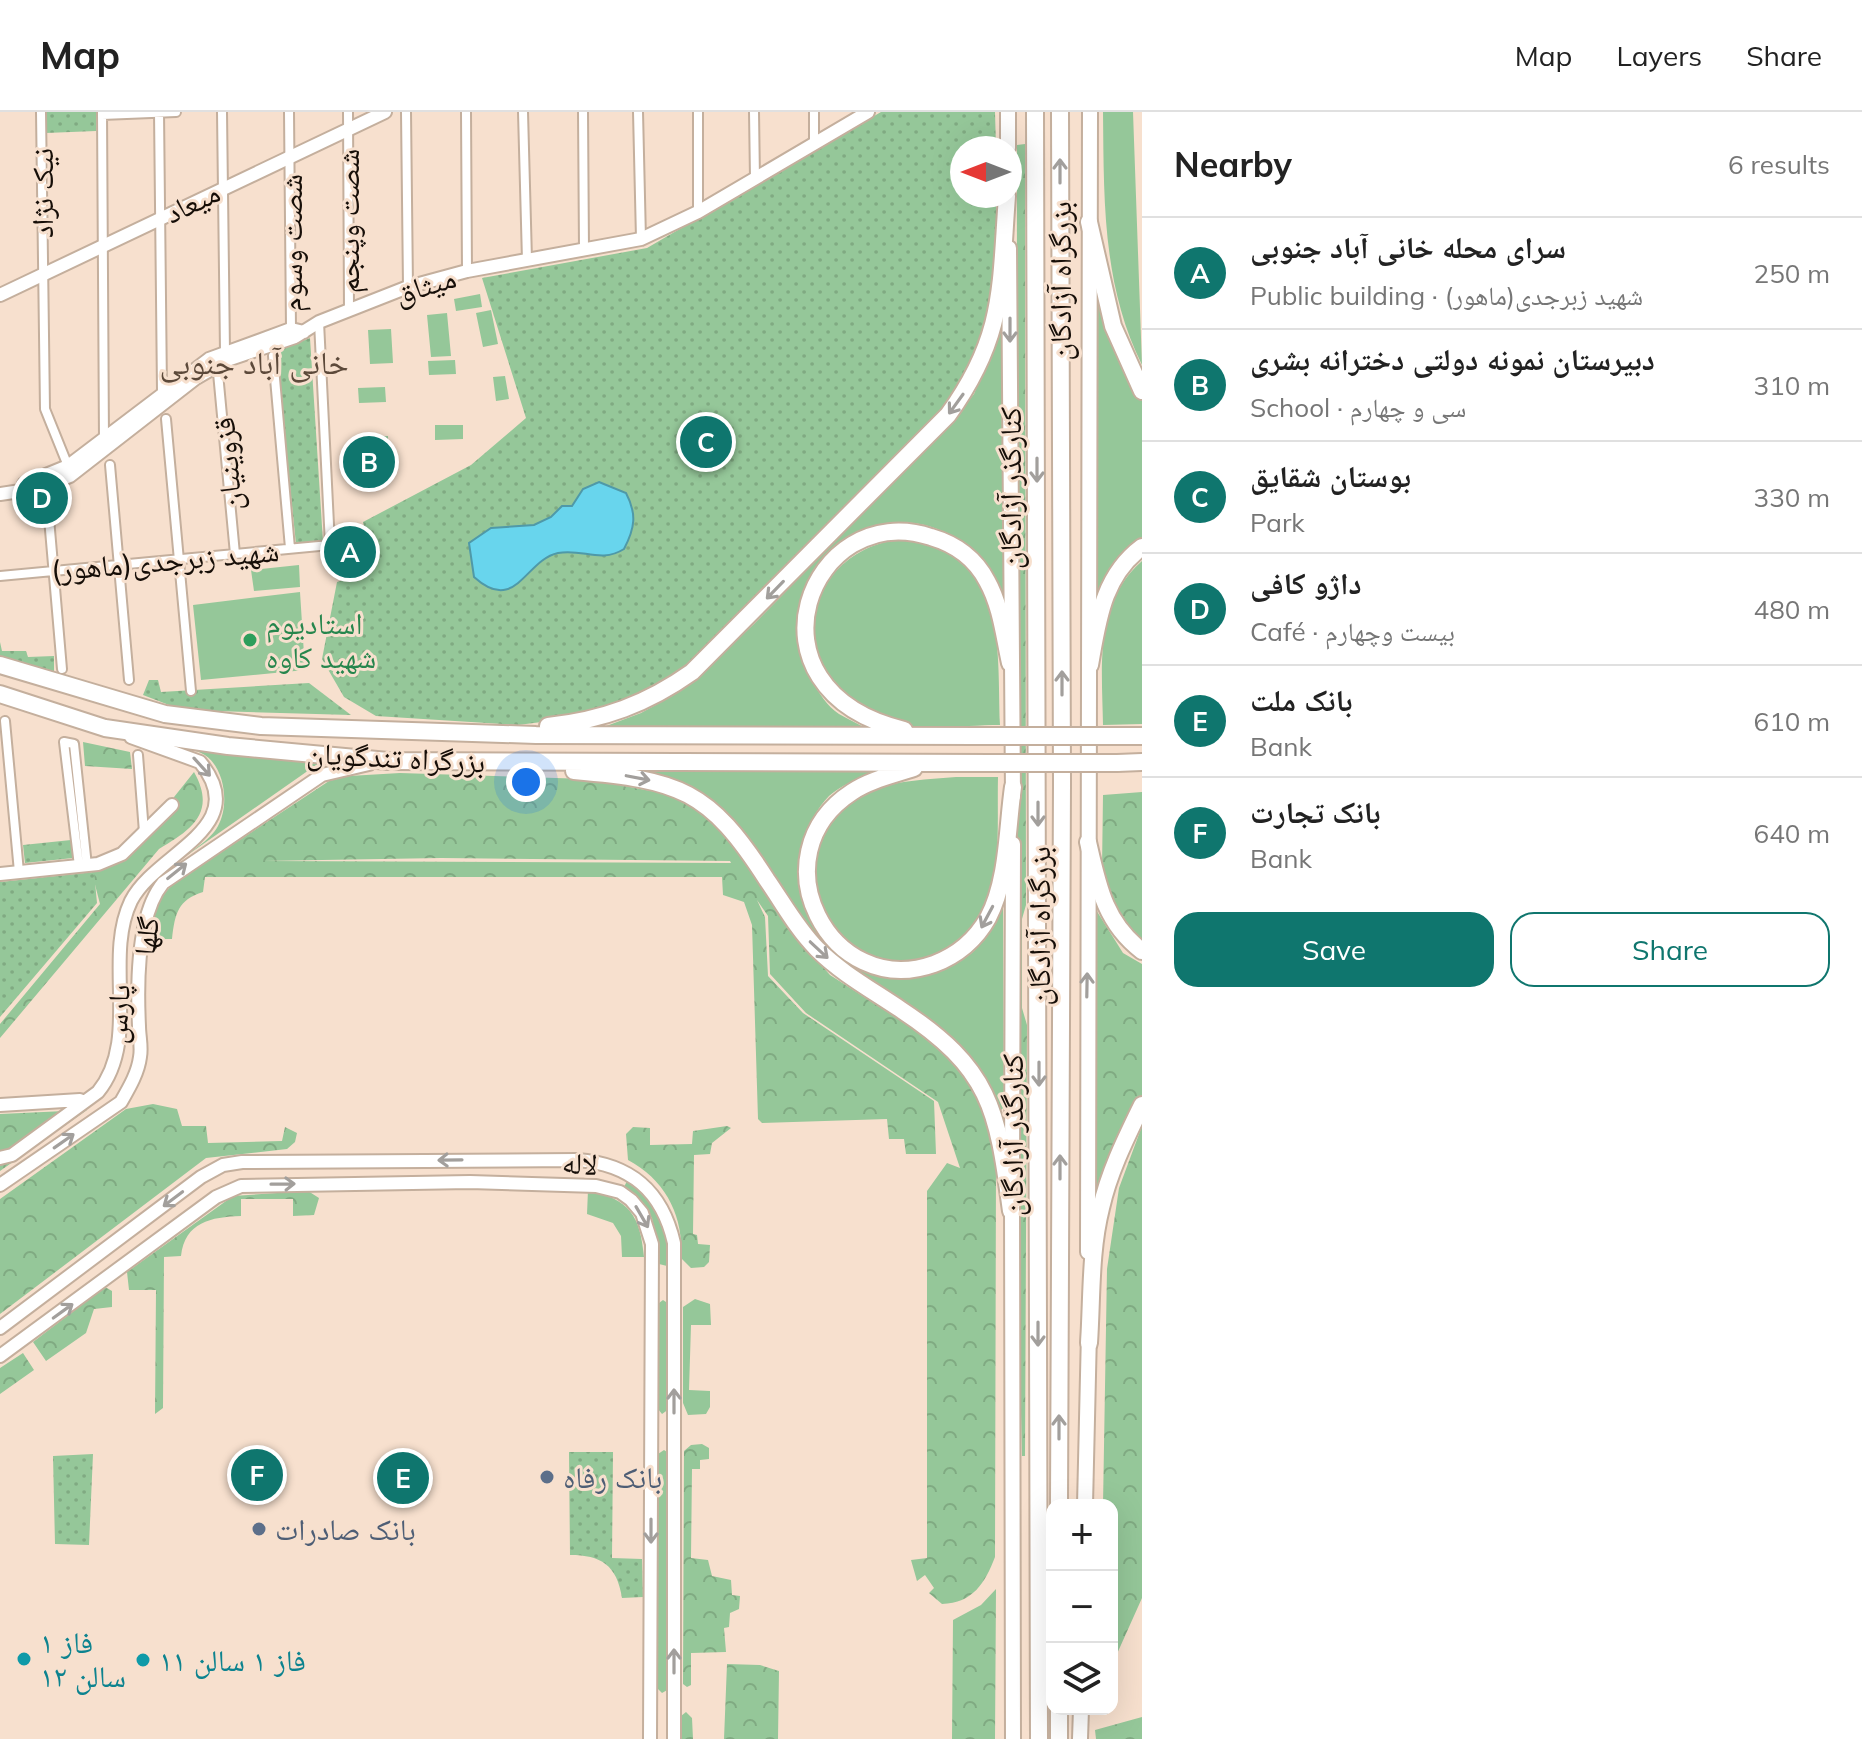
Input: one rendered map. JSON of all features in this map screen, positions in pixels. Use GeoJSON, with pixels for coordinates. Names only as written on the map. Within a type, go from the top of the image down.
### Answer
{"type":"FeatureCollection","features":[{"type":"Feature","properties":{"kind":"highway","name":"بزرگراه آزادگان"},"geometry":{"type":"LineString","coordinates":[[1035,112],[1039,1739]]}},
{"type":"Feature","properties":{"kind":"highway","name":"بزرگراه آزادگان"},"geometry":{"type":"LineString","coordinates":[[1059,1499],[1062,814],[1060,112]]}},
{"type":"Feature","properties":{"kind":"highway"},"geometry":{"type":"LineString","coordinates":[[495,731],[581,723],[619,712],[675,685],[724,644],[918,448],[969,385],[993,334],[999,305],[1007,208]]}},
{"type":"Feature","properties":{"kind":"highway"},"geometry":{"type":"LineString","coordinates":[[1089,222],[1113,326],[1142,391]]}},
{"type":"Feature","properties":{"kind":"highway"},"geometry":{"type":"LineString","coordinates":[[929,736],[865,718],[845,707],[821,680],[809,653],[806,622],[812,590],[819,575],[833,560],[852,545],[887,533],[908,531],[949,543],[964,553],[987,580],[997,604],[1010,663]]}},
{"type":"Feature","properties":{"kind":"highway"},"geometry":{"type":"LineString","coordinates":[[1090,665],[1105,594],[1117,572],[1142,547]]}},
{"type":"Feature","properties":{"kind":"highway","name":"بزرگراه تندگویان"},"geometry":{"type":"LineString","coordinates":[[0,665],[165,714],[261,726],[644,736],[1142,736]]}},
{"type":"Feature","properties":{"kind":"highway","name":"بزرگراه تندگویان"},"geometry":{"type":"LineString","coordinates":[[0,694],[105,728],[228,746],[388,761],[710,759],[928,764],[1142,762]]}},
{"type":"Feature","properties":{"kind":"highway"},"geometry":{"type":"LineString","coordinates":[[533,762],[673,785],[720,816],[743,841],[817,949],[852,978],[937,1034],[970,1067],[995,1116],[1011,1211]]}},
{"type":"Feature","properties":{"kind":"highway"},"geometry":{"type":"LineString","coordinates":[[928,764],[853,791],[820,821],[810,842],[806,882],[812,907],[821,924],[838,943],[867,962],[908,970],[928,966],[962,950],[976,936],[999,888],[1013,787]]}},
{"type":"Feature","properties":{"kind":"highway"},"geometry":{"type":"LineString","coordinates":[[1088,842],[1106,908],[1116,927],[1142,951]]}},
{"type":"Feature","properties":{"kind":"highway"},"geometry":{"type":"LineString","coordinates":[[1089,1343],[1095,1242],[1101,1206],[1118,1156],[1142,1105]]}},
{"type":"Feature","properties":{"kind":"highway"},"geometry":{"type":"LineString","coordinates":[[1059,1715],[1059,1739]]}},
{"type":"Feature","properties":{"kind":"main road"},"geometry":{"type":"LineString","coordinates":[[1008,112],[1008,136]]}},
{"type":"Feature","properties":{"kind":"main road"},"geometry":{"type":"LineString","coordinates":[[1085,1499],[1089,1343],[1090,112]]}},
{"type":"Feature","properties":{"kind":"main road","name":"کنارگذر آزادگان"},"geometry":{"type":"LineString","coordinates":[[1008,208],[1013,787],[1013,1739]]}},
{"type":"Feature","properties":{"kind":"main road"},"geometry":{"type":"LineString","coordinates":[[1080,1739],[1081,1715]]}},
{"type":"Feature","properties":{"kind":"street","name":"نیک نژاد"},"geometry":{"type":"LineString","coordinates":[[41,112],[45,409],[68,466]]}},
{"type":"Feature","properties":{"kind":"street"},"geometry":{"type":"LineString","coordinates":[[159,112],[162,391]]}},
{"type":"Feature","properties":{"kind":"street"},"geometry":{"type":"LineString","coordinates":[[104,440],[102,114],[176,112]]}},
{"type":"Feature","properties":{"kind":"street"},"geometry":{"type":"LineString","coordinates":[[222,112],[226,356]]}},
{"type":"Feature","properties":{"kind":"street","name":"شصت وسوم"},"geometry":{"type":"LineString","coordinates":[[289,112],[298,330]]}},
{"type":"Feature","properties":{"kind":"street","name":"شصت وپنجم"},"geometry":{"type":"LineString","coordinates":[[348,112],[349,312]]}},
{"type":"Feature","properties":{"kind":"street","name":"میعاد"},"geometry":{"type":"LineString","coordinates":[[0,295],[385,112]]}},
{"type":"Feature","properties":{"kind":"street"},"geometry":{"type":"LineString","coordinates":[[406,112],[408,287]]}},
{"type":"Feature","properties":{"kind":"street"},"geometry":{"type":"LineString","coordinates":[[466,112],[467,271]]}},
{"type":"Feature","properties":{"kind":"street"},"geometry":{"type":"LineString","coordinates":[[523,112],[527,260]]}},
{"type":"Feature","properties":{"kind":"street"},"geometry":{"type":"LineString","coordinates":[[583,112],[584,249]]}},
{"type":"Feature","properties":{"kind":"street"},"geometry":{"type":"LineString","coordinates":[[638,112],[641,239]]}},
{"type":"Feature","properties":{"kind":"street"},"geometry":{"type":"LineString","coordinates":[[698,112],[698,212]]}},
{"type":"Feature","properties":{"kind":"street"},"geometry":{"type":"LineString","coordinates":[[754,112],[755,179]]}},
{"type":"Feature","properties":{"kind":"street"},"geometry":{"type":"LineString","coordinates":[[814,112],[814,143]]}},
{"type":"Feature","properties":{"kind":"street","name":"میثاق"},"geometry":{"type":"LineString","coordinates":[[0,486],[32,482],[68,466],[162,391],[226,356],[349,312],[408,287],[467,271],[641,239],[698,212],[868,112]]}},
{"type":"Feature","properties":{"kind":"street","name":"شهید زبرجدی(ماهور)"},"geometry":{"type":"LineString","coordinates":[[0,576],[330,545],[319,322]]}},
{"type":"Feature","properties":{"kind":"street","name":"میثاق"},"geometry":{"type":"LineString","coordinates":[[0,494],[40,488],[70,476],[226,356]]}},
{"type":"Feature","properties":{"kind":"street"},"geometry":{"type":"LineString","coordinates":[[273,356],[290,548]]}},
{"type":"Feature","properties":{"kind":"street","name":"قزوینیان"},"geometry":{"type":"LineString","coordinates":[[218,373],[235,554]]}},
{"type":"Feature","properties":{"kind":"street"},"geometry":{"type":"LineString","coordinates":[[166,419],[191,691]]}},
{"type":"Feature","properties":{"kind":"street"},"geometry":{"type":"LineString","coordinates":[[110,465],[129,680]]}},
{"type":"Feature","properties":{"kind":"street"},"geometry":{"type":"LineString","coordinates":[[47,495],[62,669]]}},
{"type":"Feature","properties":{"kind":"street"},"geometry":{"type":"LineString","coordinates":[[5,721],[19,872]]}},
{"type":"Feature","properties":{"kind":"street","name":"پارس"},"geometry":{"type":"LineString","coordinates":[[0,1158],[12,1155],[98,1092],[106,1082],[116,1052],[122,926],[129,906],[150,873],[208,827],[215,810],[214,785],[200,762],[105,728]]}},
{"type":"Feature","properties":{"kind":"street"},"geometry":{"type":"LineString","coordinates":[[74,744],[64,742],[83,866]]}},
{"type":"Feature","properties":{"kind":"street"},"geometry":{"type":"LineString","coordinates":[[138,755],[144,833]]}},
{"type":"Feature","properties":{"kind":"street","name":"گلها"},"geometry":{"type":"LineString","coordinates":[[0,1185],[121,1102],[141,1055],[139,1024],[145,916],[153,895],[163,883],[322,775],[335,769],[388,761]]}},
{"type":"Feature","properties":{"kind":"street"},"geometry":{"type":"LineString","coordinates":[[0,874],[83,866],[122,854],[172,805]]}},
{"type":"Feature","properties":{"kind":"street"},"geometry":{"type":"LineString","coordinates":[[0,1105],[80,1100]]}},
{"type":"Feature","properties":{"kind":"street"},"geometry":{"type":"LineString","coordinates":[[479,1182],[480,1160]]}},
{"type":"Feature","properties":{"kind":"street","name":"لاله"},"geometry":{"type":"LineString","coordinates":[[0,1328],[201,1177],[223,1165],[480,1160],[577,1160],[612,1165],[649,1188],[665,1214],[674,1243],[674,1739]]}},
{"type":"Feature","properties":{"kind":"street"},"geometry":{"type":"LineString","coordinates":[[335,1183],[336,1161]]}},
{"type":"Feature","properties":{"kind":"street"},"geometry":{"type":"LineString","coordinates":[[608,1188],[612,1165]]}},
{"type":"Feature","properties":{"kind":"street","name":"لاله"},"geometry":{"type":"LineString","coordinates":[[0,1356],[226,1191],[241,1186],[479,1182],[608,1188],[631,1200],[648,1227],[652,1244],[650,1739]]}},
{"type":"Feature","properties":{"kind":"street"},"geometry":{"type":"LineString","coordinates":[[98,1255],[113,1274]]}},
{"type":"Feature","properties":{"kind":"street"},"geometry":{"type":"LineString","coordinates":[[652,1288],[675,1288]]}},
{"type":"Feature","properties":{"kind":"street"},"geometry":{"type":"LineString","coordinates":[[651,1431],[674,1432]]}},
{"type":"Feature","properties":{"kind":"street"},"geometry":{"type":"LineString","coordinates":[[651,1705],[674,1705]]}},
{"type":"Feature","properties":{"kind":"green space"},"geometry":{"type":"Polygon","coordinates":[[[45,112],[96,112],[96,131],[46,133],[45,112]]]}},
{"type":"Feature","properties":{"kind":"green space"},"geometry":{"type":"Polygon","coordinates":[[[881,112],[995,112],[996,136],[950,136],[950,208],[996,208],[996,254],[990,304],[985,328],[965,377],[949,404],[690,663],[612,713],[518,725],[376,716],[344,697],[322,659],[337,582],[375,569],[363,522],[471,465],[526,418],[482,278],[647,248],[881,112]]]}},
{"type":"Feature","properties":{"kind":"green space"},"geometry":{"type":"Polygon","coordinates":[[[1103,112],[1133,112],[1142,365],[1119,304],[1112,272],[1105,209],[1103,112]]]}},
{"type":"Feature","properties":{"kind":"green space"},"geometry":{"type":"Polygon","coordinates":[[[1022,144],[1025,144],[1026,905],[1022,919],[1022,1008],[1027,1025],[1025,1456],[1022,1456],[1016,1201],[1017,208],[1022,208],[1022,144]]]}},
{"type":"Feature","properties":{"kind":"green space"},"geometry":{"type":"Polygon","coordinates":[[[1093,253],[1135,388],[1142,399],[1142,542],[1092,629],[1093,253]]]}},
{"type":"Feature","properties":{"kind":"green space"},"geometry":{"type":"Polygon","coordinates":[[[480,294],[482,307],[456,311],[454,299],[480,294]]]}},
{"type":"Feature","properties":{"kind":"green space"},"geometry":{"type":"Polygon","coordinates":[[[491,310],[498,344],[483,347],[476,313],[491,310]]]}},
{"type":"Feature","properties":{"kind":"green space"},"geometry":{"type":"Polygon","coordinates":[[[447,313],[451,356],[431,357],[427,315],[447,313]]]}},
{"type":"Feature","properties":{"kind":"green space"},"geometry":{"type":"Polygon","coordinates":[[[1002,326],[1005,328],[1005,601],[981,562],[956,539],[913,523],[881,525],[852,538],[828,559],[810,586],[801,617],[801,649],[815,686],[835,711],[871,731],[601,728],[641,713],[672,696],[754,624],[949,425],[974,394],[1002,326]]]}},
{"type":"Feature","properties":{"kind":"green space"},"geometry":{"type":"Polygon","coordinates":[[[391,329],[393,363],[370,364],[368,330],[391,329]]]}},
{"type":"Feature","properties":{"kind":"green space"},"geometry":{"type":"Polygon","coordinates":[[[310,338],[323,542],[296,544],[276,351],[310,338]]]}},
{"type":"Feature","properties":{"kind":"green space"},"geometry":{"type":"Polygon","coordinates":[[[455,360],[456,374],[429,375],[428,361],[455,360]]]}},
{"type":"Feature","properties":{"kind":"green space"},"geometry":{"type":"Polygon","coordinates":[[[505,376],[509,399],[496,401],[493,377],[505,376]]]}},
{"type":"Feature","properties":{"kind":"green space"},"geometry":{"type":"Polygon","coordinates":[[[385,387],[386,402],[359,403],[358,388],[385,387]]]}},
{"type":"Feature","properties":{"kind":"green space"},"geometry":{"type":"Polygon","coordinates":[[[435,425],[463,425],[463,439],[435,440],[435,425]]]}},
{"type":"Feature","properties":{"kind":"green space"},"geometry":{"type":"Polygon","coordinates":[[[388,436],[388,454],[359,455],[358,438],[388,436]]]}},
{"type":"Feature","properties":{"kind":"green space"},"geometry":{"type":"Polygon","coordinates":[[[907,539],[940,549],[964,564],[980,584],[996,635],[1000,725],[918,727],[887,722],[864,712],[825,678],[815,653],[812,629],[816,606],[826,585],[840,567],[859,553],[881,543],[907,539]]]}},
{"type":"Feature","properties":{"kind":"green space"},"geometry":{"type":"Polygon","coordinates":[[[1142,561],[1142,724],[1103,725],[1102,658],[1108,616],[1127,578],[1142,561]]]}},
{"type":"Feature","properties":{"kind":"green space"},"geometry":{"type":"Polygon","coordinates":[[[299,565],[300,587],[254,591],[251,570],[299,565]]]}},
{"type":"Feature","properties":{"kind":"green space","name":"استادیوم شهید کاوه"},"geometry":{"type":"Polygon","coordinates":[[[300,592],[305,670],[201,680],[193,605],[300,592]]]}},
{"type":"Feature","properties":{"kind":"green space"},"geometry":{"type":"Polygon","coordinates":[[[0,642],[2,651],[26,651],[28,657],[54,656],[54,673],[0,658],[0,642]]]}},
{"type":"Feature","properties":{"kind":"green space"},"geometry":{"type":"Polygon","coordinates":[[[149,680],[158,680],[161,692],[309,683],[351,715],[182,710],[143,695],[149,680]]]}},
{"type":"Feature","properties":{"kind":"green space"},"geometry":{"type":"Polygon","coordinates":[[[83,742],[130,752],[132,769],[85,766],[83,742]]]}},
{"type":"Feature","properties":{"kind":"green space"},"geometry":{"type":"Polygon","coordinates":[[[163,746],[319,763],[176,863],[205,841],[218,826],[224,807],[223,786],[209,758],[192,750],[163,746]]]}},
{"type":"Feature","properties":{"kind":"green space"},"geometry":{"type":"Polygon","coordinates":[[[194,772],[203,799],[197,819],[181,835],[159,849],[0,1038],[0,1024],[100,904],[91,869],[123,861],[194,772]]]}},
{"type":"Feature","properties":{"kind":"green space"},"geometry":{"type":"Polygon","coordinates":[[[649,772],[871,772],[833,792],[814,816],[804,838],[798,869],[801,898],[813,925],[832,948],[855,966],[883,976],[912,977],[943,968],[971,953],[988,932],[1003,897],[1004,1107],[1001,1110],[978,1068],[945,1033],[820,945],[737,824],[701,792],[649,772]]]}},
{"type":"Feature","properties":{"kind":"green space"},"geometry":{"type":"Polygon","coordinates":[[[400,773],[588,779],[688,798],[740,851],[793,933],[830,975],[914,1029],[959,1067],[982,1103],[996,1165],[995,1557],[982,1583],[970,1596],[942,1604],[929,1593],[934,1588],[925,1575],[917,1581],[911,1560],[927,1558],[927,1191],[947,1163],[960,1168],[938,1102],[806,1013],[770,974],[768,916],[757,900],[765,917],[768,976],[803,1013],[934,1101],[936,1154],[906,1154],[904,1139],[889,1139],[887,1119],[762,1123],[758,1119],[752,925],[744,902],[723,895],[722,877],[205,877],[203,892],[188,899],[179,909],[172,939],[154,939],[153,916],[162,896],[173,884],[329,781],[349,776],[400,773]],[[441,858],[263,861],[731,863],[441,858]]]}},
{"type":"Feature","properties":{"kind":"green space"},"geometry":{"type":"Polygon","coordinates":[[[956,777],[998,777],[995,873],[988,904],[979,923],[951,950],[915,962],[877,958],[842,942],[823,915],[815,889],[818,842],[828,821],[842,805],[882,786],[956,777]]]}},
{"type":"Feature","properties":{"kind":"green space"},"geometry":{"type":"Polygon","coordinates":[[[1142,792],[1142,945],[1113,910],[1102,868],[1103,795],[1142,792]]]}},
{"type":"Feature","properties":{"kind":"green space"},"geometry":{"type":"Polygon","coordinates":[[[71,840],[73,858],[25,863],[23,845],[71,840]]]}},
{"type":"Feature","properties":{"kind":"green space"},"geometry":{"type":"Polygon","coordinates":[[[94,872],[97,903],[0,1017],[0,882],[94,872]]]}},
{"type":"Feature","properties":{"kind":"green space"},"geometry":{"type":"Polygon","coordinates":[[[1093,905],[1123,953],[1142,964],[1142,1096],[1092,1209],[1093,905]]]}},
{"type":"Feature","properties":{"kind":"green space"},"geometry":{"type":"Polygon","coordinates":[[[153,1104],[177,1109],[182,1126],[206,1126],[208,1143],[282,1141],[285,1127],[297,1133],[295,1142],[287,1149],[206,1158],[0,1314],[0,1199],[126,1109],[153,1104]]]}},
{"type":"Feature","properties":{"kind":"green space"},"geometry":{"type":"Polygon","coordinates":[[[87,1110],[0,1171],[0,1114],[87,1110]]]}},
{"type":"Feature","properties":{"kind":"green space"},"geometry":{"type":"Polygon","coordinates":[[[1142,1126],[1142,1598],[1118,1652],[1118,1499],[1103,1499],[1107,1269],[1119,1188],[1142,1126]]]}},
{"type":"Feature","properties":{"kind":"green space"},"geometry":{"type":"Polygon","coordinates":[[[633,1127],[650,1128],[650,1145],[692,1144],[693,1131],[731,1128],[712,1143],[710,1154],[694,1155],[693,1234],[697,1235],[698,1244],[710,1245],[709,1262],[704,1267],[691,1268],[681,1258],[679,1228],[670,1201],[653,1178],[628,1160],[626,1134],[633,1127]]]}},
{"type":"Feature","properties":{"kind":"green space"},"geometry":{"type":"Polygon","coordinates":[[[627,1181],[631,1181],[661,1219],[669,1242],[667,1266],[659,1264],[652,1218],[624,1187],[627,1181]]]}},
{"type":"Feature","properties":{"kind":"green space"},"geometry":{"type":"Polygon","coordinates":[[[588,1190],[614,1199],[630,1212],[636,1220],[644,1257],[622,1257],[621,1236],[613,1223],[587,1214],[588,1190]]]}},
{"type":"Feature","properties":{"kind":"green space"},"geometry":{"type":"Polygon","coordinates":[[[308,1191],[319,1198],[314,1215],[293,1216],[293,1199],[241,1199],[241,1216],[201,1224],[188,1236],[181,1256],[164,1257],[163,1408],[155,1414],[156,1290],[129,1290],[127,1272],[233,1196],[308,1191]]]}},
{"type":"Feature","properties":{"kind":"green space"},"geometry":{"type":"Polygon","coordinates":[[[105,1287],[112,1291],[112,1307],[94,1309],[86,1333],[46,1361],[33,1342],[105,1287]]]}},
{"type":"Feature","properties":{"kind":"green space"},"geometry":{"type":"Polygon","coordinates":[[[695,1299],[710,1304],[711,1325],[691,1325],[689,1390],[710,1391],[710,1407],[706,1414],[688,1415],[683,1403],[683,1307],[695,1299]]]}},
{"type":"Feature","properties":{"kind":"green space"},"geometry":{"type":"Polygon","coordinates":[[[663,1300],[669,1304],[669,1409],[662,1414],[658,1409],[659,1303],[663,1300]]]}},
{"type":"Feature","properties":{"kind":"green space"},"geometry":{"type":"Polygon","coordinates":[[[23,1353],[34,1370],[0,1394],[0,1368],[23,1353]]]}},
{"type":"Feature","properties":{"kind":"green space"},"geometry":{"type":"Polygon","coordinates":[[[702,1444],[709,1448],[709,1459],[700,1460],[700,1469],[692,1469],[691,1558],[708,1560],[712,1576],[731,1580],[732,1595],[740,1596],[739,1609],[730,1613],[729,1627],[724,1628],[726,1652],[691,1653],[691,1685],[687,1687],[683,1684],[684,1451],[691,1445],[702,1444]]]}},
{"type":"Feature","properties":{"kind":"green space"},"geometry":{"type":"Polygon","coordinates":[[[664,1450],[670,1454],[669,1689],[662,1693],[658,1689],[658,1454],[664,1450]]]}},
{"type":"Feature","properties":{"kind":"green space"},"geometry":{"type":"Polygon","coordinates":[[[569,1452],[613,1452],[612,1558],[642,1559],[643,1597],[622,1598],[616,1577],[606,1564],[590,1557],[570,1555],[569,1452]]]}},
{"type":"Feature","properties":{"kind":"green space"},"geometry":{"type":"Polygon","coordinates":[[[93,1454],[89,1545],[55,1544],[53,1456],[93,1454]]]}},
{"type":"Feature","properties":{"kind":"green space"},"geometry":{"type":"Polygon","coordinates":[[[996,1589],[995,1739],[952,1739],[953,1620],[981,1605],[996,1589]]]}},
{"type":"Feature","properties":{"kind":"green space"},"geometry":{"type":"Polygon","coordinates":[[[727,1664],[760,1665],[779,1671],[778,1739],[724,1739],[727,1664]]]}},
{"type":"Feature","properties":{"kind":"green space"},"geometry":{"type":"Polygon","coordinates":[[[686,1712],[692,1718],[693,1739],[681,1739],[681,1716],[686,1712]]]}},
{"type":"Feature","properties":{"kind":"green space"},"geometry":{"type":"Polygon","coordinates":[[[1142,1717],[1142,1739],[1096,1739],[1095,1730],[1142,1717]]]}},
{"type":"Feature","properties":{"kind":"water"},"geometry":{"type":"Polygon","coordinates":[[[599,482],[626,493],[630,501],[633,521],[624,549],[599,556],[558,553],[537,565],[510,588],[500,590],[488,587],[474,577],[469,543],[491,528],[534,525],[551,517],[562,506],[572,506],[583,489],[599,482]]]}},
{"type":"Feature","properties":{"kind":"place","name":"بوستان شقایق"},"geometry":{"type":"Point","coordinates":[706,442]}},
{"type":"Feature","properties":{"kind":"place","name":"دبیرستان نمونه دولتی دخترانه بشری"},"geometry":{"type":"Point","coordinates":[369,462]}},
{"type":"Feature","properties":{"kind":"place","name":"داژو کافی"},"geometry":{"type":"Point","coordinates":[42,498]}},
{"type":"Feature","properties":{"kind":"place","name":"سرای محله خانی آباد جنوبی"},"geometry":{"type":"Point","coordinates":[350,552]}},
{"type":"Feature","properties":{"kind":"place","name":"استادیوم شهید کاوه"},"geometry":{"type":"Point","coordinates":[250,640]}},
{"type":"Feature","properties":{"kind":"place","name":"بانک تجارت"},"geometry":{"type":"Point","coordinates":[257,1475]}},
{"type":"Feature","properties":{"kind":"place","name":"بانک رفاه"},"geometry":{"type":"Point","coordinates":[547,1477]}},
{"type":"Feature","properties":{"kind":"place","name":"بانک ملت"},"geometry":{"type":"Point","coordinates":[403,1478]}},
{"type":"Feature","properties":{"kind":"place","name":"بانک صادرات"},"geometry":{"type":"Point","coordinates":[259,1529]}},
{"type":"Feature","properties":{"kind":"place","name":"فاز ۱ سالن ۱۲"},"geometry":{"type":"Point","coordinates":[24,1659]}},
{"type":"Feature","properties":{"kind":"place","name":"فاز ۱ سالن ۱۱"},"geometry":{"type":"Point","coordinates":[143,1660]}},
{"type":"Feature","properties":{"kind":"district","name":"خانی آباد جنوبی"},"geometry":{"type":"Point","coordinates":[254,362]}}]}
